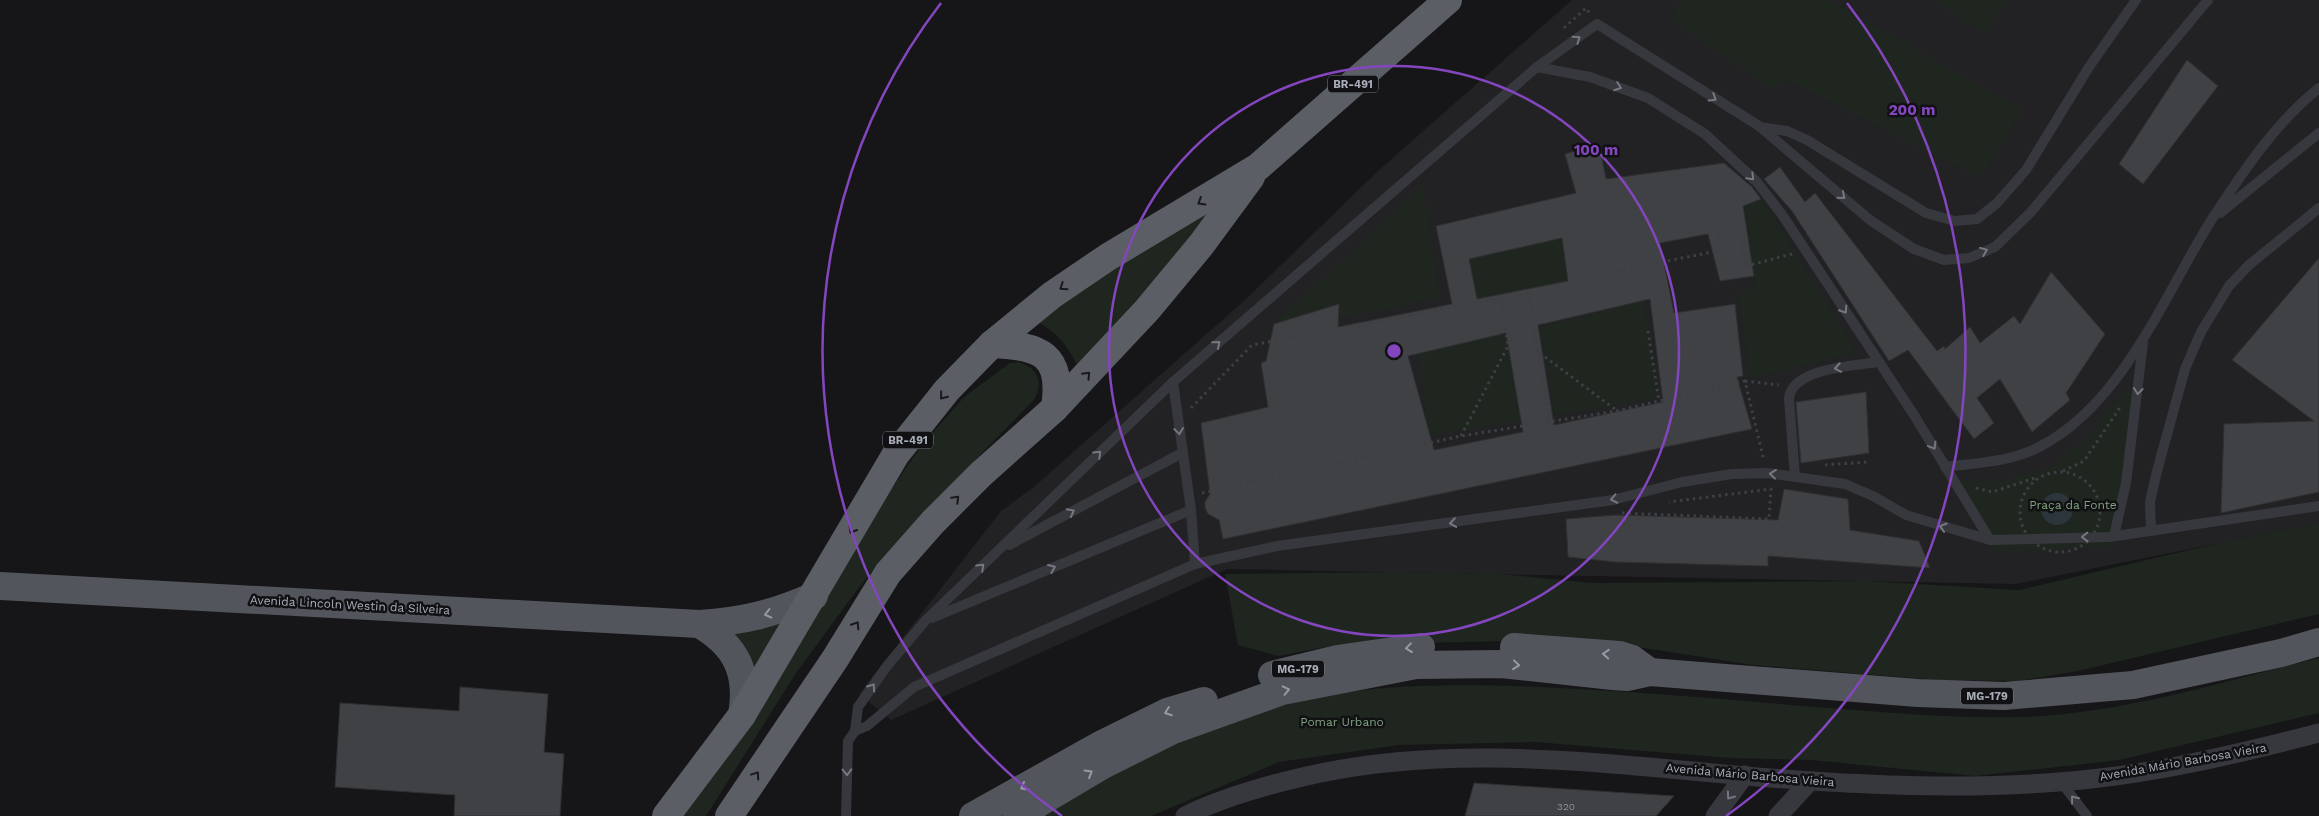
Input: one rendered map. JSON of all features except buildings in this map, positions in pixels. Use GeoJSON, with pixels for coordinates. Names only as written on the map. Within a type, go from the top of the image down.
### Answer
{"type":"FeatureCollection","features":[{"type":"Feature","properties":{"kind":"highway","name":"BR-491"},"geometry":{"type":"LineString","coordinates":[[666,816],[742,715],[814,596],[896,454],[947,390],[992,344],[1052,295],[1100,262],[1258,167],[1448,0]]}},
{"type":"Feature","properties":{"kind":"highway","name":"BR-491"},"geometry":{"type":"LineString","coordinates":[[731,815],[835,659],[888,573],[933,522],[981,474],[1056,408],[1154,302],[1201,245],[1258,167]]}},
{"type":"Feature","properties":{"kind":"highway"},"geometry":{"type":"LineString","coordinates":[[992,344],[1020,345],[1036,350],[1049,359],[1055,372],[1058,388],[1056,408]]}},
{"type":"Feature","properties":{"kind":"main road","name":"Avenida Lincoln Westin da Silveira"},"geometry":{"type":"LineString","coordinates":[[0,586],[699,624],[739,621],[777,612],[814,596]]}},
{"type":"Feature","properties":{"kind":"main road"},"geometry":{"type":"LineString","coordinates":[[699,624],[725,642],[734,655],[744,684],[742,715]]}},
{"type":"Feature","properties":{"kind":"main road","name":"MG-179"},"geometry":{"type":"LineString","coordinates":[[1017,816],[1103,765],[1173,730],[1282,691],[1416,665],[1501,664],[1620,676],[1650,672],[1918,693],[2004,696],[2132,685],[2281,653],[2319,642]]}},
{"type":"Feature","properties":{"kind":"main road","name":"MG-179"},"geometry":{"type":"LineString","coordinates":[[973,816],[1102,744],[1167,712],[1203,701],[1271,675],[1337,659],[1414,647],[1505,647],[1619,655],[1632,659],[1650,672]]}},
{"type":"Feature","properties":{"kind":"street","name":"Avenida Mário Barbosa Vieira"},"geometry":{"type":"LineString","coordinates":[[1185,816],[1263,786],[1326,770],[1398,760],[1462,756],[1547,759],[1810,781],[1981,786],[2061,782],[2134,773],[2269,746],[2319,733]]}},
{"type":"Feature","properties":{"kind":"street"},"geometry":{"type":"LineString","coordinates":[[1715,816],[1744,775]]}},
{"type":"Feature","properties":{"kind":"street"},"geometry":{"type":"LineString","coordinates":[[1778,816],[1810,781]]}},
{"type":"Feature","properties":{"kind":"lane"},"geometry":{"type":"LineString","coordinates":[[1759,126],[1787,131],[1807,140],[1926,213],[1955,221],[1977,219],[1997,203],[2026,170],[2089,67],[2136,0]]}},
{"type":"Feature","properties":{"kind":"lane"},"geometry":{"type":"LineString","coordinates":[[846,816],[848,741],[855,731],[858,707],[887,666],[926,620],[1173,382],[1537,67],[1597,24],[1759,126],[1870,220],[1914,249],[1944,260],[1969,258],[1994,247],[2031,212],[2208,0]]}},
{"type":"Feature","properties":{"kind":"lane"},"geometry":{"type":"LineString","coordinates":[[1537,67],[1590,77],[1648,98],[1705,134],[1757,182],[1806,250],[1990,540]]}},
{"type":"Feature","properties":{"kind":"lane"},"geometry":{"type":"LineString","coordinates":[[1945,467],[2014,457],[2039,447],[2055,438],[2088,409],[2143,342],[2212,220],[2265,143],[2289,115],[2319,88]]}},
{"type":"Feature","properties":{"kind":"lane"},"geometry":{"type":"LineString","coordinates":[[2212,220],[2319,134]]}},
{"type":"Feature","properties":{"kind":"lane"},"geometry":{"type":"LineString","coordinates":[[2151,531],[2150,502],[2157,471],[2185,369],[2201,332],[2229,286],[2249,265],[2319,208]]}},
{"type":"Feature","properties":{"kind":"lane"},"geometry":{"type":"LineString","coordinates":[[2112,536],[2127,474],[2143,342]]}},
{"type":"Feature","properties":{"kind":"lane"},"geometry":{"type":"LineString","coordinates":[[1794,472],[1789,399],[1792,387],[1800,380],[1822,371],[1878,362]]}},
{"type":"Feature","properties":{"kind":"lane"},"geometry":{"type":"LineString","coordinates":[[1173,382],[1191,510],[1195,564]]}},
{"type":"Feature","properties":{"kind":"lane"},"geometry":{"type":"LineString","coordinates":[[997,552],[1182,453]]}},
{"type":"Feature","properties":{"kind":"lane"},"geometry":{"type":"LineString","coordinates":[[855,731],[873,722],[914,687],[1195,564],[1276,546],[1613,500],[1682,482],[1732,474],[1794,472],[1845,484],[1873,496],[1906,515],[1990,540],[2030,542],[2091,539],[2319,506]]}},
{"type":"Feature","properties":{"kind":"lane"},"geometry":{"type":"LineString","coordinates":[[926,620],[1191,510]]}},
{"type":"Feature","properties":{"kind":"lane"},"geometry":{"type":"LineString","coordinates":[[2061,782],[2088,816]]}},
{"type":"Feature","properties":{"kind":"path"},"geometry":{"type":"LineString","coordinates":[[1617,271],[1722,250],[1717,226],[1738,224],[1746,266],[1806,250]]}},
{"type":"Feature","properties":{"kind":"path"},"geometry":{"type":"LineString","coordinates":[[1190,409],[1252,345],[1529,292],[1550,422]]}},
{"type":"Feature","properties":{"kind":"path"},"geometry":{"type":"LineString","coordinates":[[1461,436],[1508,346],[1501,298]]}},
{"type":"Feature","properties":{"kind":"path"},"geometry":{"type":"LineString","coordinates":[[1648,331],[1659,401]]}},
{"type":"Feature","properties":{"kind":"path"},"geometry":{"type":"LineString","coordinates":[[1538,350],[1616,410]]}},
{"type":"Feature","properties":{"kind":"path"},"geometry":{"type":"LineString","coordinates":[[1199,493],[1461,436],[1616,410],[1745,381],[1792,387]]}},
{"type":"Feature","properties":{"kind":"path"},"geometry":{"type":"LineString","coordinates":[[1745,381],[1767,473]]}},
{"type":"Feature","properties":{"kind":"path"},"geometry":{"type":"LineString","coordinates":[[2063,471],[2084,461],[2125,398]]}},
{"type":"Feature","properties":{"kind":"path"},"geometry":{"type":"LineString","coordinates":[[1794,472],[1867,462]]}},
{"type":"Feature","properties":{"kind":"path"},"geometry":{"type":"LineString","coordinates":[[1966,486],[1992,492],[2038,478],[2050,472],[2063,471],[2076,474],[2087,481],[2095,492],[2100,504],[2100,517],[2091,539],[2079,548],[2066,553],[2052,552],[2030,542],[2022,526],[2019,513],[2021,499],[2028,487],[2038,478]]}},
{"type":"Feature","properties":{"kind":"path"},"geometry":{"type":"LineString","coordinates":[[2081,541],[2091,539],[2109,540],[2112,536]]}},
{"type":"Feature","properties":{"kind":"path"},"geometry":{"type":"LineString","coordinates":[[2030,542],[2039,547],[2048,546]]}},
{"type":"Feature","properties":{"kind":"shaded area"},"geometry":{"type":"Polygon","coordinates":[[[1572,0],[2319,0],[2319,523],[2016,584],[1227,569],[891,720],[859,694],[1001,511],[1035,486],[1246,299],[1379,170],[1572,0]]]}},
{"type":"Feature","properties":{"kind":"shaded area"},"geometry":{"type":"Polygon","coordinates":[[[2057,493],[2063,494],[2068,498],[2072,503],[2072,515],[2068,520],[2063,524],[2057,525],[2051,524],[2046,520],[2042,515],[2041,509],[2042,503],[2046,498],[2051,494],[2057,493]]]}},
{"type":"Feature","properties":{"kind":"green space"},"geometry":{"type":"Polygon","coordinates":[[[1680,0],[1829,0],[2022,110],[1980,178],[1787,80],[1771,88],[1671,20],[1680,0]]]}},
{"type":"Feature","properties":{"kind":"green space"},"geometry":{"type":"Polygon","coordinates":[[[1933,0],[2006,0],[1985,33],[1933,0]]]}},
{"type":"Feature","properties":{"kind":"green space"},"geometry":{"type":"Polygon","coordinates":[[[1423,186],[1440,297],[1263,335],[1274,324],[1423,186]]]}},
{"type":"Feature","properties":{"kind":"green space"},"geometry":{"type":"Polygon","coordinates":[[[1762,198],[1856,352],[1750,379],[1739,292],[1756,285],[1743,206],[1762,198]]]}},
{"type":"Feature","properties":{"kind":"green space"},"geometry":{"type":"Polygon","coordinates":[[[1219,202],[1102,344],[1077,365],[1062,341],[1040,323],[1065,297],[1219,202]]]}},
{"type":"Feature","properties":{"kind":"green space"},"geometry":{"type":"Polygon","coordinates":[[[1562,238],[1568,281],[1477,299],[1469,259],[1562,238]]]}},
{"type":"Feature","properties":{"kind":"green space"},"geometry":{"type":"Polygon","coordinates":[[[1643,300],[1659,398],[1555,415],[1540,328],[1643,300]]]}},
{"type":"Feature","properties":{"kind":"green space"},"geometry":{"type":"Polygon","coordinates":[[[1506,332],[1521,421],[1428,436],[1419,348],[1506,332]]]}},
{"type":"Feature","properties":{"kind":"green space"},"geometry":{"type":"Polygon","coordinates":[[[1018,362],[1025,364],[1038,377],[1039,388],[1033,401],[927,509],[860,586],[796,673],[706,816],[681,816],[890,491],[922,445],[964,397],[1010,363],[1018,362]]]}},
{"type":"Feature","properties":{"kind":"green space","name":"Praça da Fonte"},"geometry":{"type":"Polygon","coordinates":[[[2131,388],[2133,417],[2112,546],[1998,553],[1959,480],[2001,481],[2053,467],[2094,430],[2121,393],[2131,388]]]}},
{"type":"Feature","properties":{"kind":"green space"},"geometry":{"type":"Polygon","coordinates":[[[2319,523],[2319,614],[2078,671],[2018,681],[1943,680],[1862,674],[1753,665],[1644,648],[1505,641],[1336,645],[1278,656],[1238,645],[1225,574],[1394,572],[1500,574],[1592,583],[1866,581],[2019,590],[2223,542],[2319,523]]]}},
{"type":"Feature","properties":{"kind":"green space"},"geometry":{"type":"Polygon","coordinates":[[[783,621],[755,668],[726,632],[783,621]]]}},
{"type":"Feature","properties":{"kind":"green space","name":"Pomar Urbano"},"geometry":{"type":"Polygon","coordinates":[[[2319,658],[2319,713],[2119,760],[1975,776],[1811,760],[1729,758],[1535,742],[1399,745],[1279,762],[1151,816],[1037,816],[1138,759],[1217,723],[1280,704],[1353,691],[1464,685],[1539,687],[1919,715],[2021,717],[2059,715],[2134,703],[2319,658]]]}}]}
